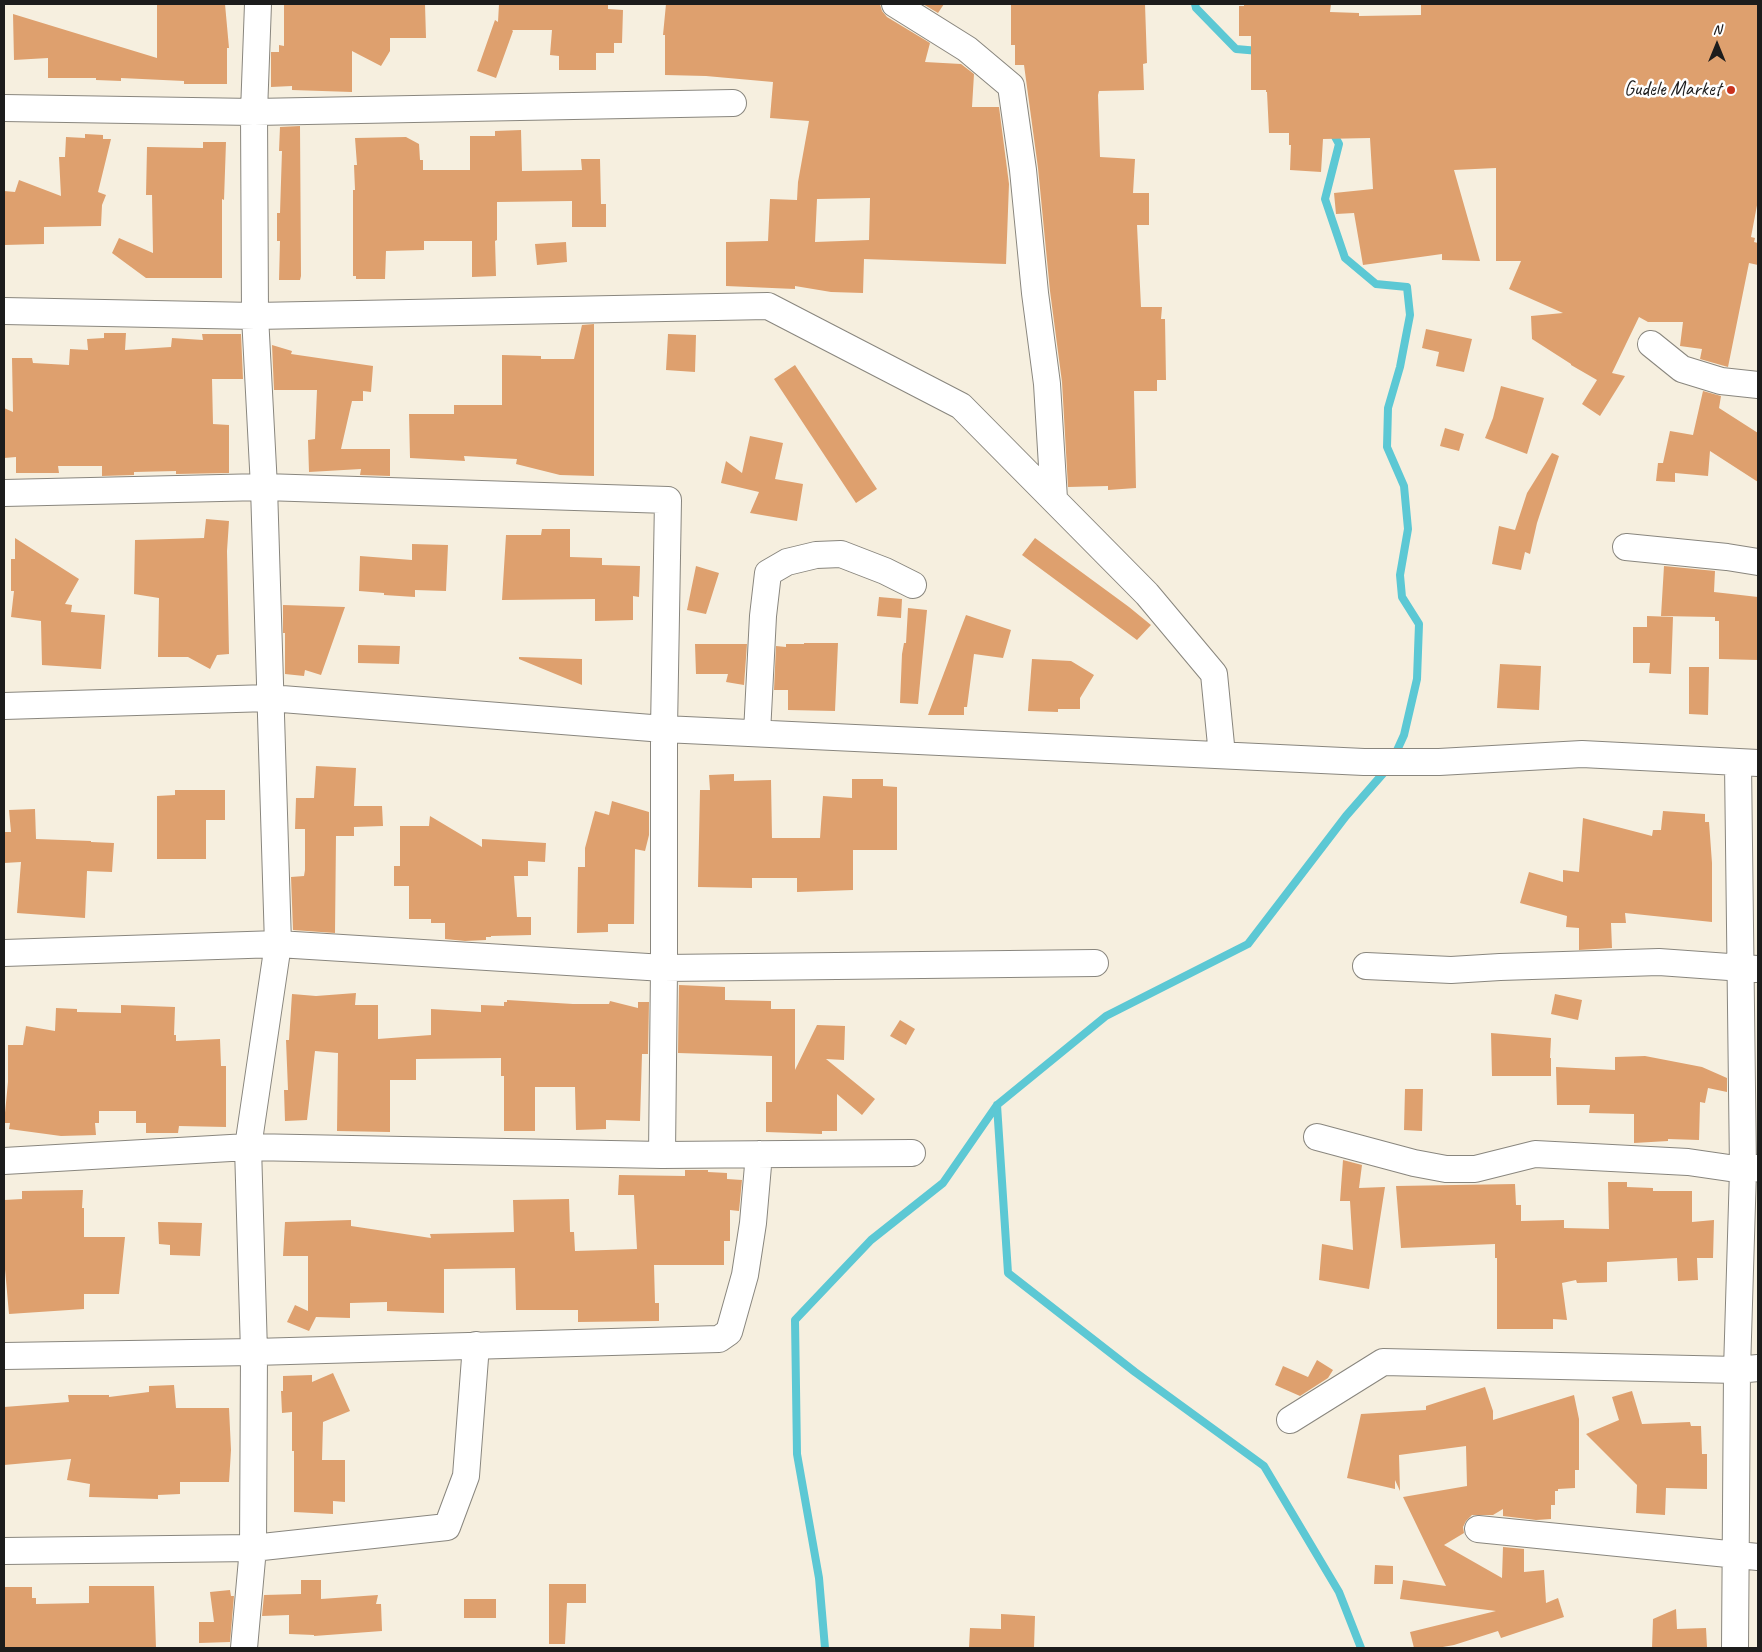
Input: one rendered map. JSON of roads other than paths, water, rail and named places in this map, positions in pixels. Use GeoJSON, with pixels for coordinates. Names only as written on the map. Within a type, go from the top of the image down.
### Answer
{"type":"FeatureCollection","features":[{"type":"Feature","properties":{"kind":"street"},"geometry":{"type":"LineString","coordinates":[[244,1648],[253,1548],[254,1352],[248,1147],[278,944],[264,486],[255,316],[254,112],[258,4]]}},
{"type":"Feature","properties":{"kind":"street"},"geometry":{"type":"LineString","coordinates":[[895,4],[967,50],[1011,86],[1022,170],[1034,293],[1047,384],[1054,499]]}},
{"type":"Feature","properties":{"kind":"street"},"geometry":{"type":"LineString","coordinates":[[4,108],[254,112],[733,103]]}},
{"type":"Feature","properties":{"kind":"street"},"geometry":{"type":"LineString","coordinates":[[4,310],[255,316],[768,306],[960,406],[1147,594],[1214,674],[1222,755]]}},
{"type":"Feature","properties":{"kind":"street"},"geometry":{"type":"LineString","coordinates":[[1651,344],[1682,369],[1721,381],[1758,385]]}},
{"type":"Feature","properties":{"kind":"street"},"geometry":{"type":"LineString","coordinates":[[4,493],[264,486],[668,500],[664,729],[662,1155]]}},
{"type":"Feature","properties":{"kind":"street"},"geometry":{"type":"LineString","coordinates":[[1626,547],[1758,562]]}},
{"type":"Feature","properties":{"kind":"street"},"geometry":{"type":"LineString","coordinates":[[756,733],[763,616],[768,573],[787,562],[816,555],[841,554],[885,571],[912,585]]}},
{"type":"Feature","properties":{"kind":"street"},"geometry":{"type":"LineString","coordinates":[[4,706],[269,698],[664,729],[1222,755],[1392,762],[1439,762],[1582,754],[1748,763],[1750,1169],[1747,1557],[1735,1648]]}},
{"type":"Feature","properties":{"kind":"street"},"geometry":{"type":"LineString","coordinates":[[4,953],[278,944],[664,968],[1094,963]]}},
{"type":"Feature","properties":{"kind":"street"},"geometry":{"type":"LineString","coordinates":[[1366,966],[1450,970],[1659,962],[1750,969]]}},
{"type":"Feature","properties":{"kind":"street"},"geometry":{"type":"LineString","coordinates":[[1316,1137],[1414,1163],[1446,1169],[1475,1169],[1535,1154],[1688,1162],[1750,1169]]}},
{"type":"Feature","properties":{"kind":"street"},"geometry":{"type":"LineString","coordinates":[[4,1162],[248,1147],[662,1155],[912,1152]]}},
{"type":"Feature","properties":{"kind":"street"},"geometry":{"type":"LineString","coordinates":[[4,1356],[254,1352],[719,1339],[729,1332],[745,1275],[753,1223],[758,1154]]}},
{"type":"Feature","properties":{"kind":"street"},"geometry":{"type":"LineString","coordinates":[[4,1552],[253,1548],[447,1527],[466,1476],[476,1345]]}},
{"type":"Feature","properties":{"kind":"street"},"geometry":{"type":"LineString","coordinates":[[1290,1420],[1383,1362],[1748,1369]]}},
{"type":"Feature","properties":{"kind":"street"},"geometry":{"type":"LineString","coordinates":[[1478,1529],[1747,1557]]}},
{"type":"Feature","properties":{"kind":"waterway"},"geometry":{"type":"LineString","coordinates":[[1195,4],[1196,8],[1236,49],[1259,51]]}},
{"type":"Feature","properties":{"kind":"waterway"},"geometry":{"type":"LineString","coordinates":[[1332,131],[1339,144],[1325,199],[1345,258],[1376,284],[1407,287],[1410,315],[1400,367],[1388,408],[1387,447],[1404,486],[1408,529],[1400,575],[1402,597],[1419,624],[1417,679],[1404,735],[1394,757]]}},
{"type":"Feature","properties":{"kind":"waterway"},"geometry":{"type":"LineString","coordinates":[[825,1648],[819,1578],[797,1454],[795,1320],[871,1240],[943,1183],[997,1105],[1106,1016],[1248,944],[1346,816],[1387,769]]}},
{"type":"Feature","properties":{"kind":"waterway"},"geometry":{"type":"LineString","coordinates":[[997,1105],[1008,1273],[1135,1372],[1264,1466],[1339,1592],[1361,1648]]}},
{"type":"Feature","properties":{"kind":"place","name":"Gudele Market"},"geometry":{"type":"Point","coordinates":[1731,90]}}]}
